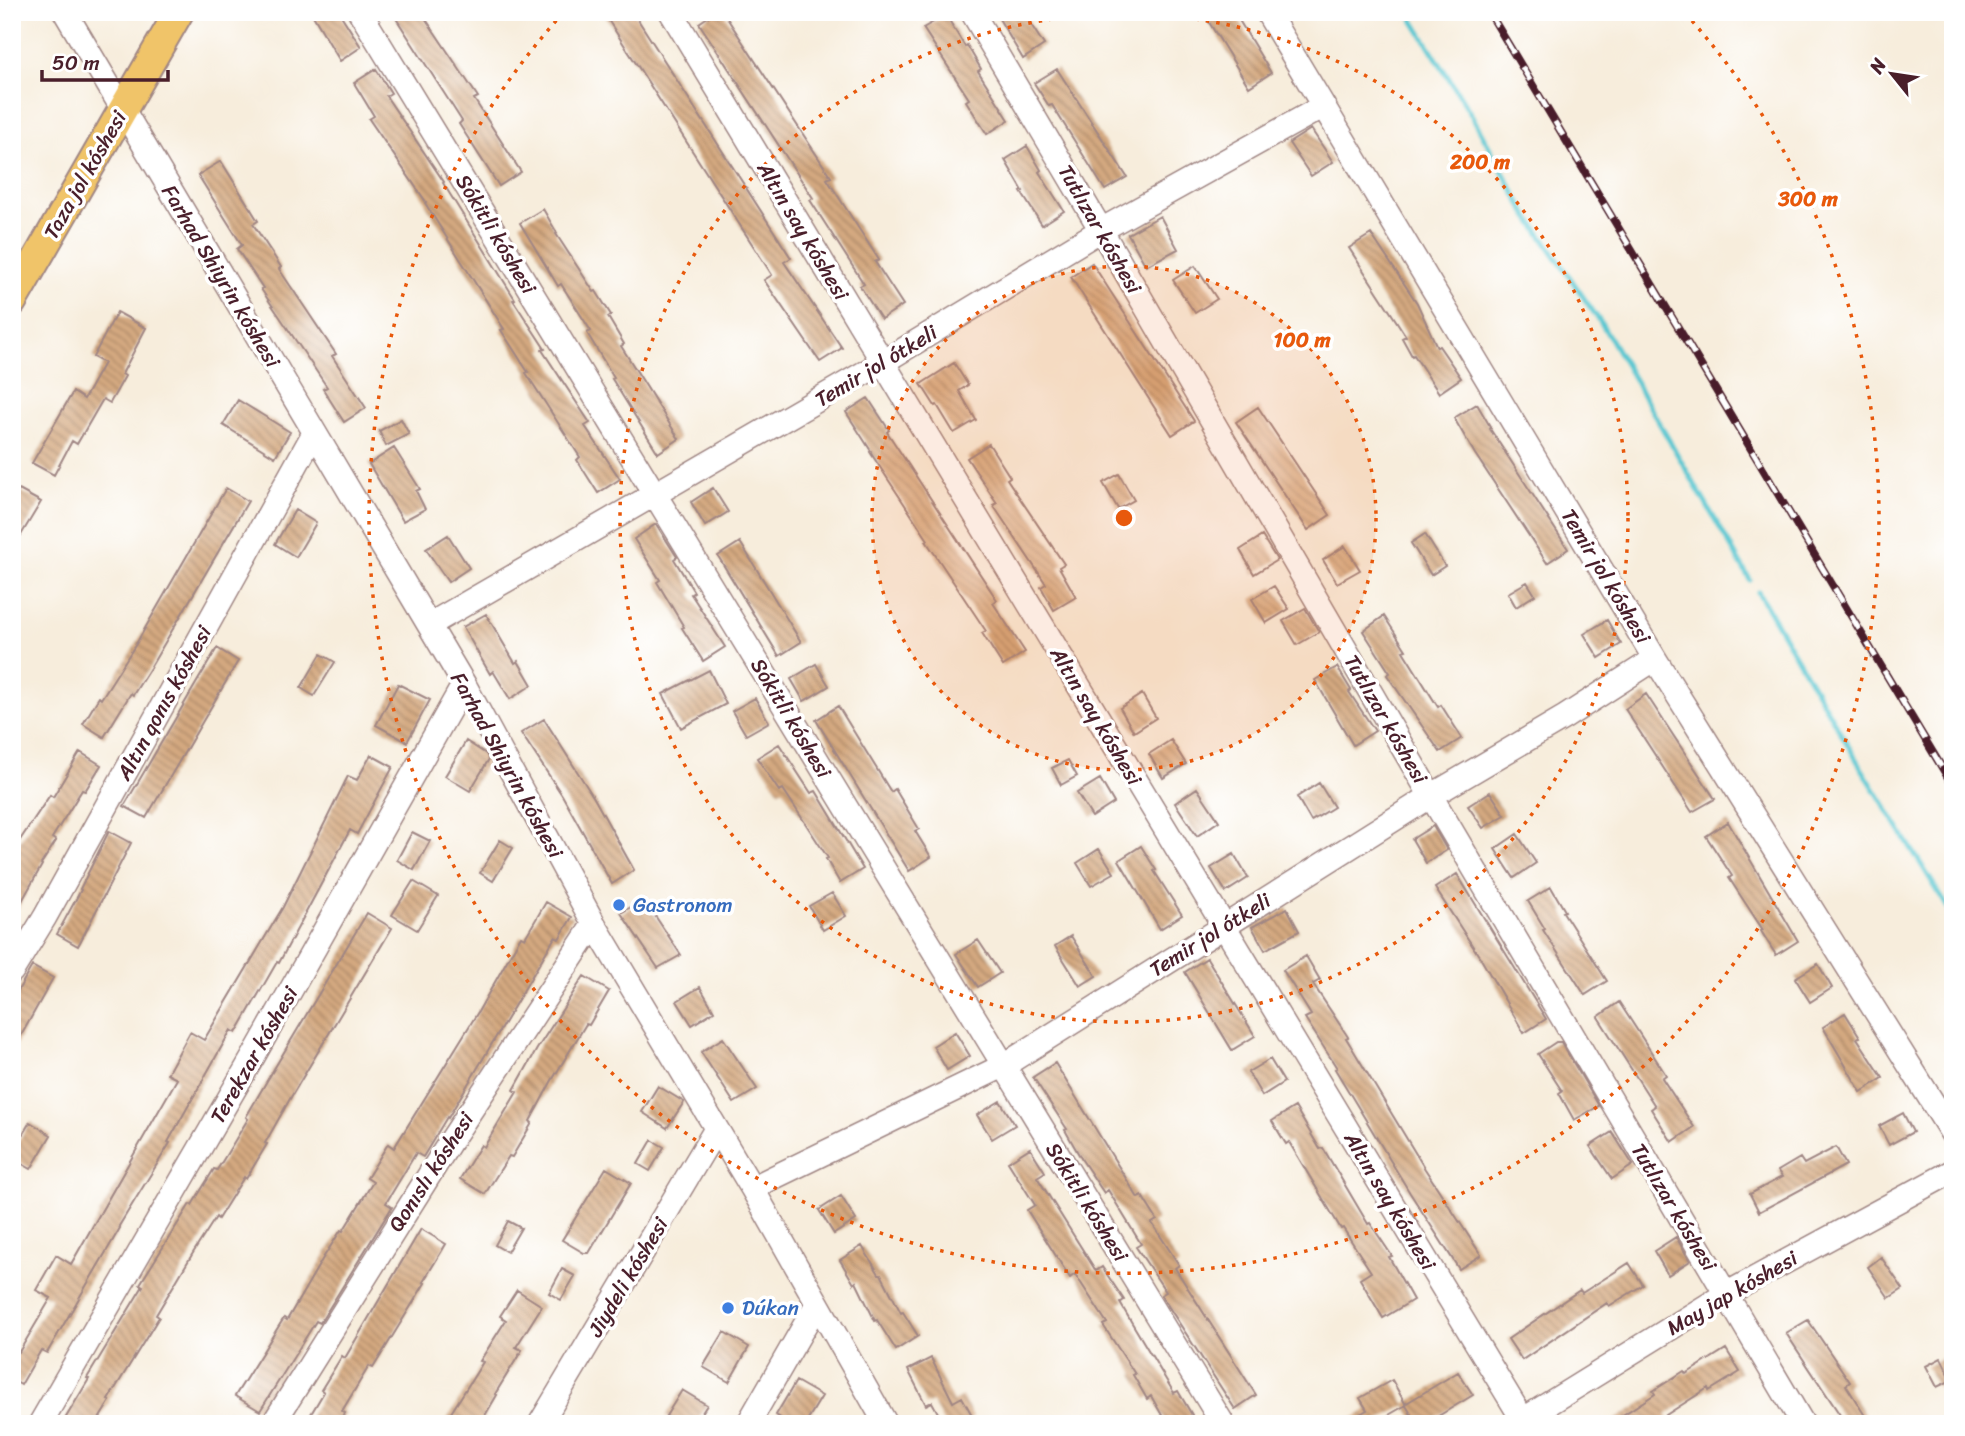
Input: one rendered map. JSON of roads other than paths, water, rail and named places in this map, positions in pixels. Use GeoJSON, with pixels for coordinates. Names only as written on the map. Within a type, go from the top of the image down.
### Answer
{"type":"FeatureCollection","features":[{"type":"Feature","properties":{"kind":"main road","name":"Taza jol kóshesi"},"geometry":{"type":"LineString","coordinates":[[16,287],[179,12]]}},
{"type":"Feature","properties":{"kind":"street","name":"Farhad Shiyrin kóshesi"},"geometry":{"type":"LineString","coordinates":[[65,12],[464,684],[594,924],[752,1188],[886,1424]]}},
{"type":"Feature","properties":{"kind":"street","name":"Sókitli kóshesi"},"geometry":{"type":"LineString","coordinates":[[360,12],[1223,1424]]}},
{"type":"Feature","properties":{"kind":"street","name":"Altın say kóshesi"},"geometry":{"type":"LineString","coordinates":[[671,12],[1519,1422]]}},
{"type":"Feature","properties":{"kind":"street","name":"Tutlızar kóshesi"},"geometry":{"type":"LineString","coordinates":[[972,12],[1430,796],[1803,1424]]}},
{"type":"Feature","properties":{"kind":"street","name":"Temir jol kóshesi"},"geometry":{"type":"LineString","coordinates":[[1267,12],[1655,659],[1953,1135]]}},
{"type":"Feature","properties":{"kind":"street","name":"Temir jol ótkeli"},"geometry":{"type":"LineString","coordinates":[[429,625],[883,362],[1101,230],[1322,107]]}},
{"type":"Feature","properties":{"kind":"street","name":"Altın qonıs kóshesi"},"geometry":{"type":"LineString","coordinates":[[12,971],[45,917],[314,433]]}},
{"type":"Feature","properties":{"kind":"street","name":"Temir jol ótkeli"},"geometry":{"type":"LineString","coordinates":[[752,1188],[1003,1066],[1430,796],[1565,717],[1655,659]]}},
{"type":"Feature","properties":{"kind":"street","name":"Terekzar kóshesi"},"geometry":{"type":"LineString","coordinates":[[40,1424],[247,1069],[464,684]]}},
{"type":"Feature","properties":{"kind":"street","name":"Qonıslı kóshesi"},"geometry":{"type":"LineString","coordinates":[[273,1424],[450,1142],[594,924]]}},
{"type":"Feature","properties":{"kind":"street","name":"Jiydeli kóshesi"},"geometry":{"type":"LineString","coordinates":[[540,1424],[716,1129]]}},
{"type":"Feature","properties":{"kind":"street","name":"May jap kóshesi"},"geometry":{"type":"LineString","coordinates":[[1519,1422],[1726,1294],[1953,1171]]}},
{"type":"Feature","properties":{"kind":"street"},"geometry":{"type":"LineString","coordinates":[[748,1424],[817,1304]]}},
{"type":"Feature","properties":{"kind":"waterway"},"geometry":{"type":"LineString","coordinates":[[1408,12],[1471,114],[1524,210],[1603,326],[1750,580]]}},
{"type":"Feature","properties":{"kind":"waterway"},"geometry":{"type":"LineString","coordinates":[[1758,592],[1859,764],[1953,916]]}},
{"type":"Feature","properties":{"kind":"railway"},"geometry":{"type":"LineString","coordinates":[[1489,12],[1953,786]]}},
{"type":"Feature","properties":{"kind":"place","name":"Gastronom"},"geometry":{"type":"Point","coordinates":[619,905]}},
{"type":"Feature","properties":{"kind":"place","name":"Dúkan"},"geometry":{"type":"Point","coordinates":[728,1308]}}]}
